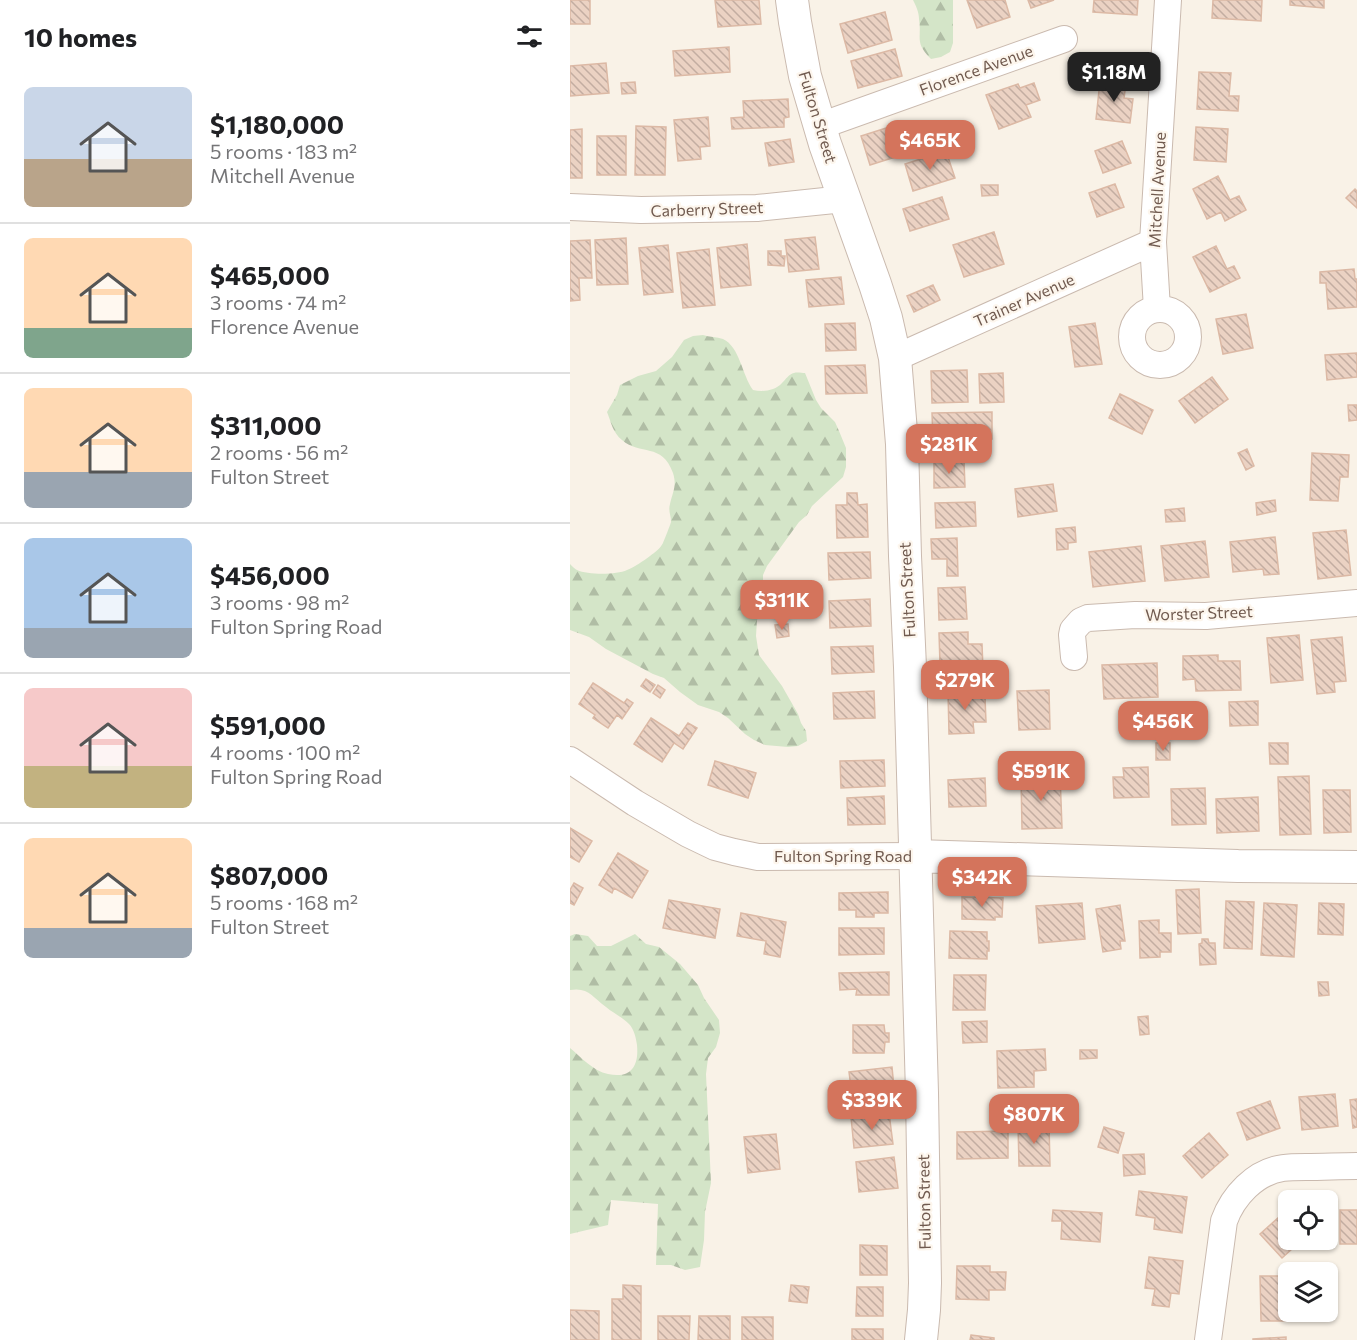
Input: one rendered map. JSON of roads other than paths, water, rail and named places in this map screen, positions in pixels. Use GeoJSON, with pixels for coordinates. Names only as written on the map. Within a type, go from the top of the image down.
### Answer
{"type":"FeatureCollection","features":[{"type":"Feature","properties":{"kind":"street","name":"Fulton Street"},"geometry":{"type":"LineString","coordinates":[[792,0],[805,76],[844,199],[886,318],[895,358],[902,444],[916,856],[925,1283],[921,1340]]}},
{"type":"Feature","properties":{"kind":"street","name":"Mitchell Avenue"},"geometry":{"type":"LineString","coordinates":[[1157,309],[1153,242],[1168,0]]}},
{"type":"Feature","properties":{"kind":"street","name":"Florence Avenue"},"geometry":{"type":"LineString","coordinates":[[820,126],[1064,39]]}},
{"type":"Feature","properties":{"kind":"street","name":"Carberry Street"},"geometry":{"type":"LineString","coordinates":[[570,207],[640,210],[757,208],[844,199]]}},
{"type":"Feature","properties":{"kind":"street","name":"Trainer Avenue"},"geometry":{"type":"LineString","coordinates":[[895,358],[1153,242]]}},
{"type":"Feature","properties":{"kind":"street","name":"Worster Street"},"geometry":{"type":"LineString","coordinates":[[1074,657],[1073,630],[1081,621],[1088,618],[1135,615],[1206,616],[1357,603]]}},
{"type":"Feature","properties":{"kind":"street","name":"Fulton Spring Road"},"geometry":{"type":"LineString","coordinates":[[570,760],[687,834],[715,847],[758,856],[916,856],[1238,866],[1357,867]]}},
{"type":"Feature","properties":{"kind":"street"},"geometry":{"type":"LineString","coordinates":[[1208,1340],[1224,1221],[1228,1210],[1246,1186],[1282,1168],[1357,1166]]}}]}
